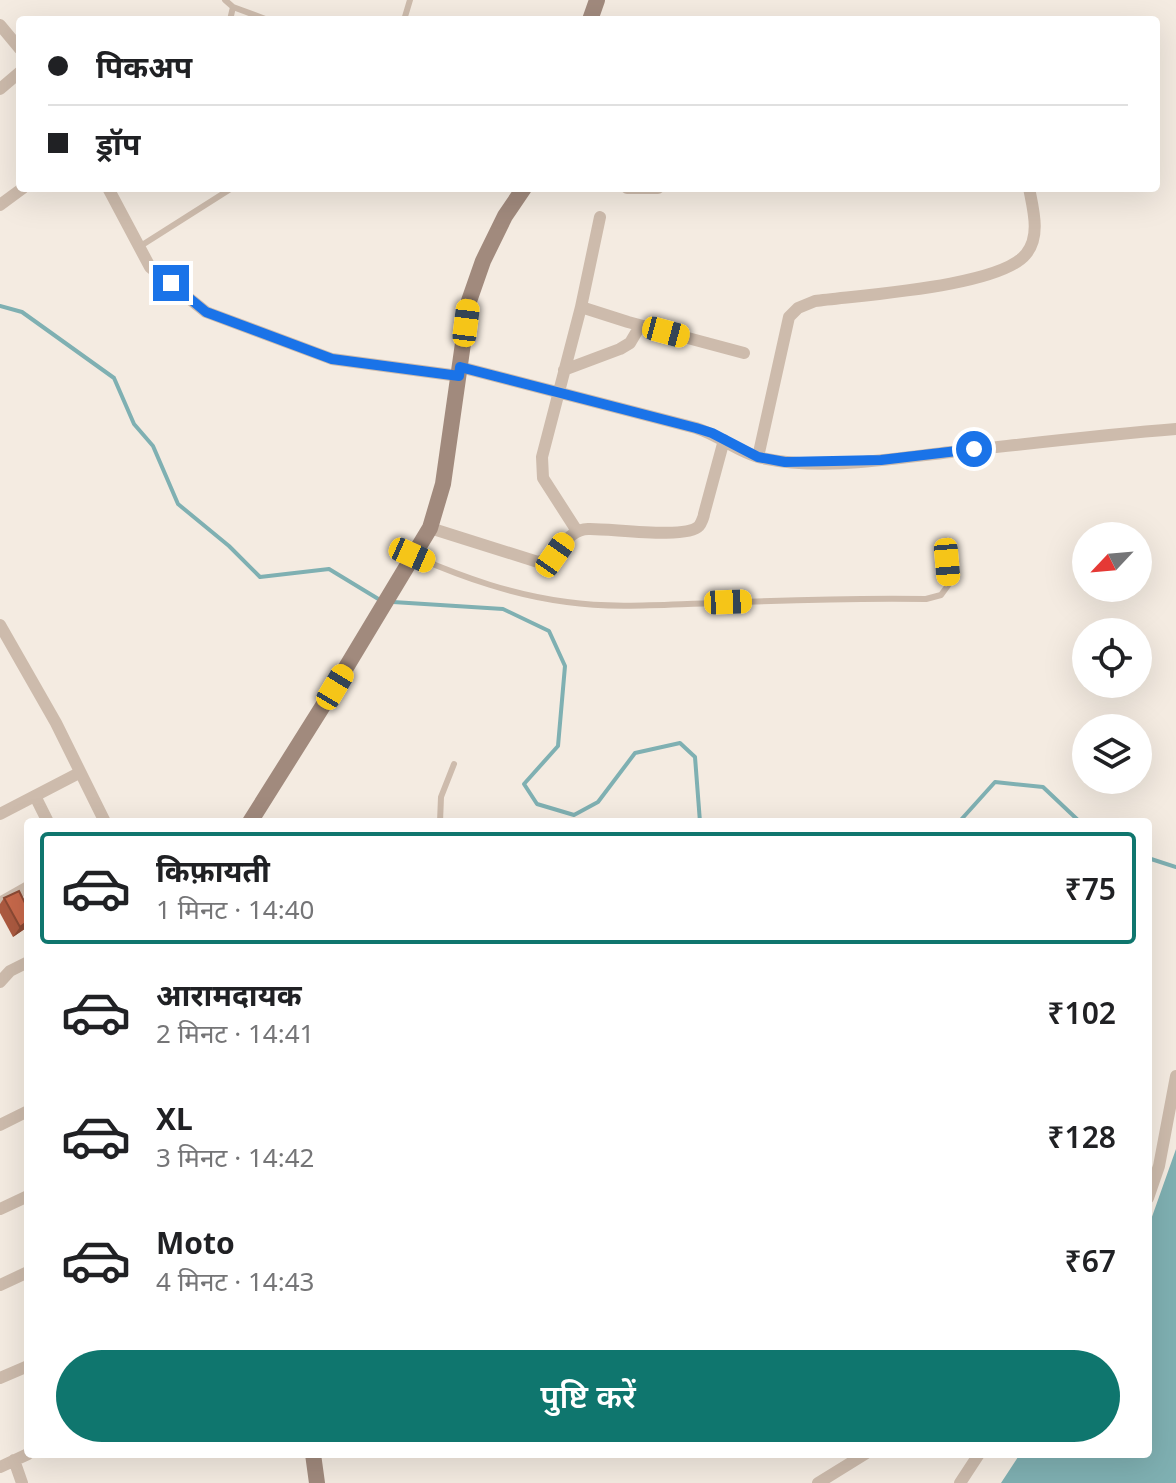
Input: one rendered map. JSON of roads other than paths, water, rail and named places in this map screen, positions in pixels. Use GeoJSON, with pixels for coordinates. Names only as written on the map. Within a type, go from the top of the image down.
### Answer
{"type":"FeatureCollection","features":[{"type":"Feature","properties":{"kind":"street"},"geometry":{"type":"LineString","coordinates":[[0,25],[16,44]]}},
{"type":"Feature","properties":{"kind":"street"},"geometry":{"type":"LineString","coordinates":[[0,89],[16,75]]}},
{"type":"Feature","properties":{"kind":"street"},"geometry":{"type":"LineString","coordinates":[[0,205],[18,192]]}},
{"type":"Feature","properties":{"kind":"street"},"geometry":{"type":"LineString","coordinates":[[110,192],[150,267],[206,312],[220,318],[341,362],[460,371],[558,391],[696,428],[758,457],[809,463],[881,460],[1176,429]]}},
{"type":"Feature","properties":{"kind":"street"},"geometry":{"type":"LineString","coordinates":[[252,818],[430,528],[443,484],[469,301],[483,261],[505,216],[521,192]]}},
{"type":"Feature","properties":{"kind":"street"},"geometry":{"type":"LineString","coordinates":[[758,457],[789,317],[798,308],[815,301],[964,281],[1007,268],[1025,255],[1032,243],[1035,223],[1030,192]]}},
{"type":"Feature","properties":{"kind":"street"},"geometry":{"type":"LineString","coordinates":[[577,531],[541,471],[542,457],[581,307],[600,217]]}},
{"type":"Feature","properties":{"kind":"street"},"geometry":{"type":"LineString","coordinates":[[581,307],[744,353]]}},
{"type":"Feature","properties":{"kind":"street"},"geometry":{"type":"LineString","coordinates":[[564,370],[620,349],[630,343],[640,326]]}},
{"type":"Feature","properties":{"kind":"street"},"geometry":{"type":"LineString","coordinates":[[430,528],[538,562],[555,555],[577,531],[666,533],[693,530],[700,525],[724,440]]}},
{"type":"Feature","properties":{"kind":"street"},"geometry":{"type":"LineString","coordinates":[[0,625],[56,723],[103,818]]}},
{"type":"Feature","properties":{"kind":"street"},"geometry":{"type":"LineString","coordinates":[[0,814],[79,773]]}},
{"type":"Feature","properties":{"kind":"street"},"geometry":{"type":"LineString","coordinates":[[35,796],[46,818]]}},
{"type":"Feature","properties":{"kind":"street"},"geometry":{"type":"LineString","coordinates":[[0,903],[24,889]]}},
{"type":"Feature","properties":{"kind":"street"},"geometry":{"type":"LineString","coordinates":[[1,977],[24,964]]}},
{"type":"Feature","properties":{"kind":"street"},"geometry":{"type":"LineString","coordinates":[[1152,1186],[1159,1166],[1176,1076]]}},
{"type":"Feature","properties":{"kind":"street"},"geometry":{"type":"LineString","coordinates":[[0,1125],[24,1113]]}},
{"type":"Feature","properties":{"kind":"street"},"geometry":{"type":"LineString","coordinates":[[0,1209],[24,1198]]}},
{"type":"Feature","properties":{"kind":"street"},"geometry":{"type":"LineString","coordinates":[[0,1285],[24,1274]]}},
{"type":"Feature","properties":{"kind":"street"},"geometry":{"type":"LineString","coordinates":[[0,1378],[24,1368]]}},
{"type":"Feature","properties":{"kind":"street"},"geometry":{"type":"LineString","coordinates":[[0,1467],[24,1456]]}},
{"type":"Feature","properties":{"kind":"street"},"geometry":{"type":"LineString","coordinates":[[314,1458],[317,1483]]}},
{"type":"Feature","properties":{"kind":"street"},"geometry":{"type":"LineString","coordinates":[[818,1483],[859,1458]]}},
{"type":"Feature","properties":{"kind":"street"},"geometry":{"type":"LineString","coordinates":[[960,1483],[976,1458]]}},
{"type":"Feature","properties":{"kind":"street"},"geometry":{"type":"LineString","coordinates":[[14,1460],[22,1483]]}},
{"type":"Feature","properties":{"kind":"lane"},"geometry":{"type":"LineString","coordinates":[[225,0],[233,7],[257,16]]}},
{"type":"Feature","properties":{"kind":"lane"},"geometry":{"type":"LineString","coordinates":[[231,16],[233,7]]}},
{"type":"Feature","properties":{"kind":"lane"},"geometry":{"type":"LineString","coordinates":[[139,247],[226,192]]}},
{"type":"Feature","properties":{"kind":"lane"},"geometry":{"type":"LineString","coordinates":[[412,555],[469,580],[501,589],[581,604],[647,605],[828,598],[926,599],[941,595],[949,584],[947,562]]}},
{"type":"Feature","properties":{"kind":"lane"},"geometry":{"type":"LineString","coordinates":[[440,818],[441,797],[454,764]]}},
{"type":"Feature","properties":{"kind":"water"},"geometry":{"type":"Polygon","coordinates":[[[1176,1149],[1176,1483],[1001,1483],[1017,1458],[1152,1458],[1152,1217],[1176,1149]]]}},
{"type":"Feature","properties":{"kind":"waterway"},"geometry":{"type":"LineString","coordinates":[[0,306],[22,312],[114,378],[134,424],[153,446],[178,504],[229,546],[260,577],[329,569],[380,600]]}},
{"type":"Feature","properties":{"kind":"waterway"},"geometry":{"type":"LineString","coordinates":[[393,602],[503,609],[549,631],[565,666],[558,746],[524,784],[537,804],[574,815],[598,802],[635,753],[680,743],[695,757],[700,818]]}},
{"type":"Feature","properties":{"kind":"waterway"},"geometry":{"type":"LineString","coordinates":[[963,818],[995,782],[1043,787],[1076,818]]}},
{"type":"Feature","properties":{"kind":"waterway"},"geometry":{"type":"LineString","coordinates":[[1152,859],[1176,867]]}}]}
